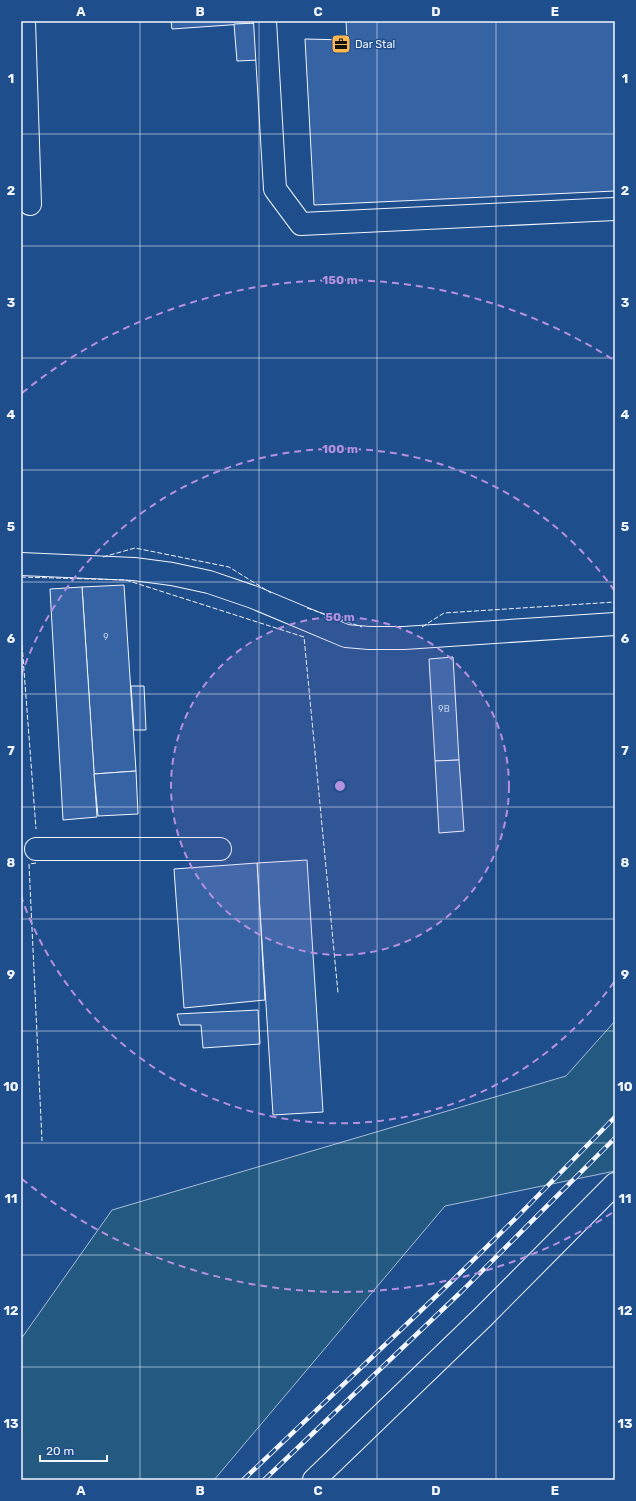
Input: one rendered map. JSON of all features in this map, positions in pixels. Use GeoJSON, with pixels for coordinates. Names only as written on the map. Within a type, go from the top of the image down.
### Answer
{"type":"FeatureCollection","features":[{"type":"Feature","properties":{"kind":"lane"},"geometry":{"type":"LineString","coordinates":[[24,21],[30,204]]}},
{"type":"Feature","properties":{"kind":"lane"},"geometry":{"type":"LineString","coordinates":[[265,21],[275,189],[301,224],[615,209]]}},
{"type":"Feature","properties":{"kind":"lane"},"geometry":{"type":"LineString","coordinates":[[21,564],[134,569],[172,574],[209,582],[254,597],[346,636],[368,638],[404,638],[615,624]]}},
{"type":"Feature","properties":{"kind":"lane"},"geometry":{"type":"LineString","coordinates":[[36,849],[220,849]]}},
{"type":"Feature","properties":{"kind":"lane"},"geometry":{"type":"LineString","coordinates":[[314,1480],[483,1317],[615,1184]]}},
{"type":"Feature","properties":{"kind":"shaded area"},"geometry":{"type":"Polygon","coordinates":[[[615,1021],[615,1171],[445,1206],[214,1480],[21,1480],[21,1339],[112,1210],[566,1076],[615,1021]]]}},
{"type":"Feature","properties":{"kind":"building"},"geometry":{"type":"Polygon","coordinates":[[[171,21],[258,21],[258,23],[172,29],[171,21]]]}},
{"type":"Feature","properties":{"kind":"building"},"geometry":{"type":"Polygon","coordinates":[[[346,21],[615,21],[615,191],[314,205],[305,39],[347,40],[346,21]]]}},
{"type":"Feature","properties":{"kind":"building"},"geometry":{"type":"Polygon","coordinates":[[[258,23],[260,60],[237,61],[234,24],[258,23]]]}},
{"type":"Feature","properties":{"kind":"building"},"geometry":{"type":"Polygon","coordinates":[[[124,585],[136,771],[94,774],[82,587],[124,585]]]}},
{"type":"Feature","properties":{"kind":"building"},"geometry":{"type":"Polygon","coordinates":[[[82,587],[97,817],[63,820],[50,589],[82,587]]]}},
{"type":"Feature","properties":{"kind":"building"},"geometry":{"type":"Polygon","coordinates":[[[453,657],[459,760],[435,761],[429,659],[453,657]]]}},
{"type":"Feature","properties":{"kind":"building"},"geometry":{"type":"Polygon","coordinates":[[[131,686],[144,686],[146,730],[134,730],[131,686]]]}},
{"type":"Feature","properties":{"kind":"building"},"geometry":{"type":"Polygon","coordinates":[[[459,760],[464,831],[439,833],[435,761],[459,760]]]}},
{"type":"Feature","properties":{"kind":"building"},"geometry":{"type":"Polygon","coordinates":[[[136,771],[138,814],[98,816],[94,774],[136,771]]]}},
{"type":"Feature","properties":{"kind":"building"},"geometry":{"type":"Polygon","coordinates":[[[307,860],[323,1112],[273,1115],[257,863],[307,860]]]}},
{"type":"Feature","properties":{"kind":"building"},"geometry":{"type":"Polygon","coordinates":[[[257,863],[265,1000],[184,1008],[174,869],[257,863]]]}},
{"type":"Feature","properties":{"kind":"building"},"geometry":{"type":"Polygon","coordinates":[[[258,1010],[260,1044],[203,1048],[201,1025],[180,1025],[177,1014],[258,1010]]]}},
{"type":"Feature","properties":{"kind":"railway"},"geometry":{"type":"LineString","coordinates":[[243,1480],[453,1280],[615,1117]]}},
{"type":"Feature","properties":{"kind":"railway"},"geometry":{"type":"LineString","coordinates":[[264,1480],[463,1290],[615,1138]]}},
{"type":"Feature","properties":{"kind":"fence"},"geometry":{"type":"LineString","coordinates":[[103,557],[135,548],[229,567],[271,593]]}},
{"type":"Feature","properties":{"kind":"fence"},"geometry":{"type":"LineString","coordinates":[[21,577],[126,580],[304,637],[338,993]]}},
{"type":"Feature","properties":{"kind":"fence"},"geometry":{"type":"LineString","coordinates":[[422,627],[444,613],[615,602]]}},
{"type":"Feature","properties":{"kind":"fence"},"geometry":{"type":"LineString","coordinates":[[307,608],[362,627]]}},
{"type":"Feature","properties":{"kind":"fence"},"geometry":{"type":"LineString","coordinates":[[21,631],[36,829]]}},
{"type":"Feature","properties":{"kind":"fence"},"geometry":{"type":"LineString","coordinates":[[36,863],[29,864],[42,1141]]}},
{"type":"Feature","properties":{"kind":"place","name":"Dar Stal"},"geometry":{"type":"Point","coordinates":[341,44]}}]}
